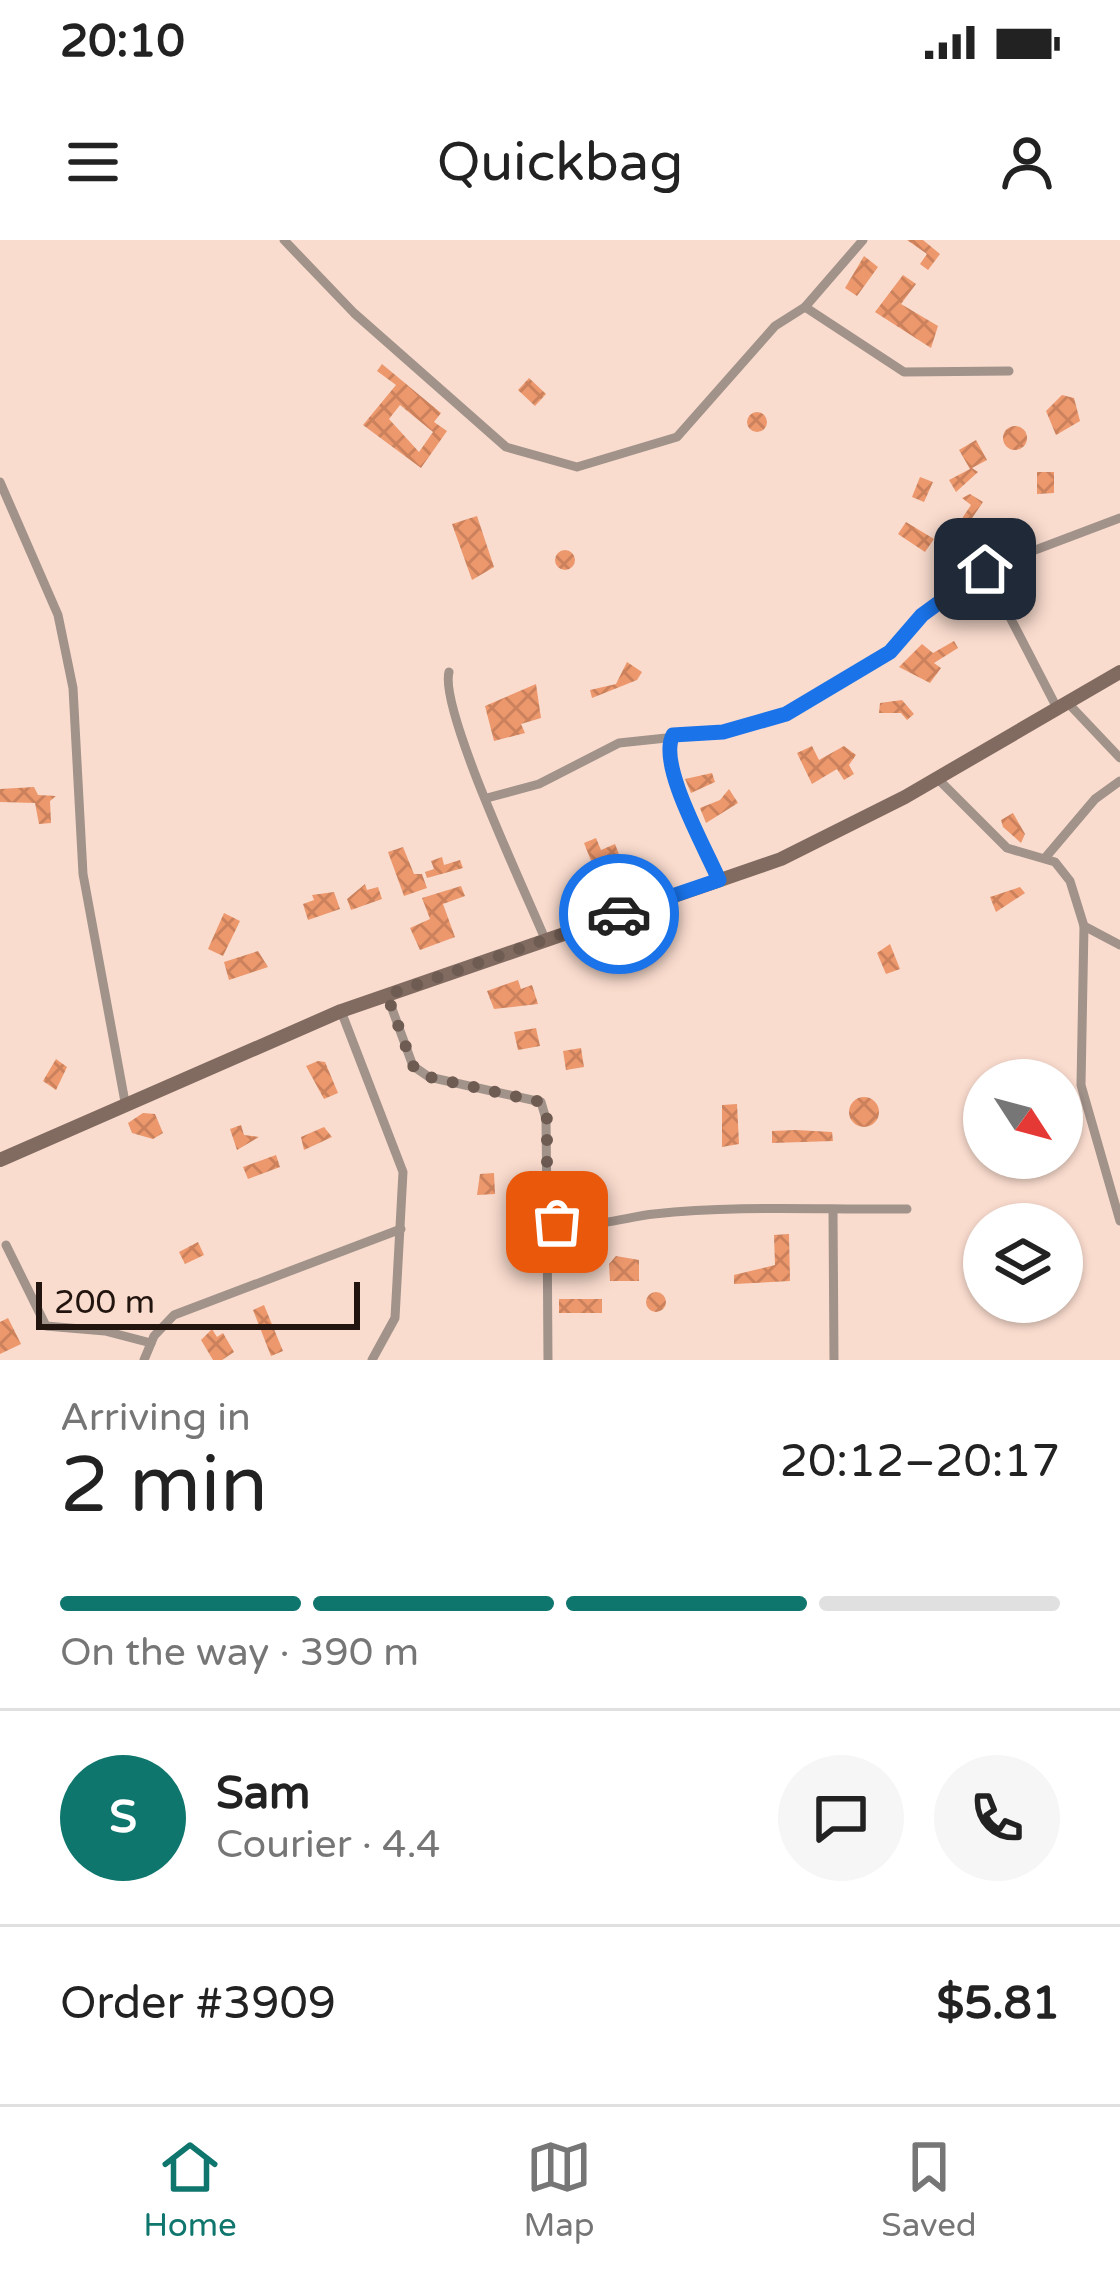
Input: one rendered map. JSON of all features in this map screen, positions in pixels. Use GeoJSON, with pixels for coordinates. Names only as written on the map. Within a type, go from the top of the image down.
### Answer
{"type":"FeatureCollection","features":[{"type":"Feature","properties":{"kind":"street"},"geometry":{"type":"LineString","coordinates":[[284,240],[354,314],[506,447],[577,467],[667,444],[775,326],[805,307],[863,240]]}},
{"type":"Feature","properties":{"kind":"street"},"geometry":{"type":"LineString","coordinates":[[805,307],[904,373],[1009,371]]}},
{"type":"Feature","properties":{"kind":"street"},"geometry":{"type":"LineString","coordinates":[[0,482],[58,615],[73,688],[82,874],[125,1102]]}},
{"type":"Feature","properties":{"kind":"street"},"geometry":{"type":"LineString","coordinates":[[0,511],[12,504]]}},
{"type":"Feature","properties":{"kind":"street"},"geometry":{"type":"LineString","coordinates":[[487,798],[539,784],[619,743],[723,732],[786,714],[890,652],[922,615],[985,569],[1120,518]]}},
{"type":"Feature","properties":{"kind":"street"},"geometry":{"type":"LineString","coordinates":[[985,569],[1061,704],[1120,758]]}},
{"type":"Feature","properties":{"kind":"street"},"geometry":{"type":"LineString","coordinates":[[449,672],[448,691],[544,939]]}},
{"type":"Feature","properties":{"kind":"street"},"geometry":{"type":"LineString","coordinates":[[0,1160],[341,1011],[826,839],[1120,672]]}},
{"type":"Feature","properties":{"kind":"street"},"geometry":{"type":"LineString","coordinates":[[673,735],[668,754],[673,775],[719,880]]}},
{"type":"Feature","properties":{"kind":"street"},"geometry":{"type":"LineString","coordinates":[[937,778],[1006,848],[1046,858],[1070,881],[1084,926],[1081,1085],[1120,1221]]}},
{"type":"Feature","properties":{"kind":"street"},"geometry":{"type":"LineString","coordinates":[[1046,858],[1095,799],[1120,781]]}},
{"type":"Feature","properties":{"kind":"street"},"geometry":{"type":"LineString","coordinates":[[1084,926],[1120,945]]}},
{"type":"Feature","properties":{"kind":"street"},"geometry":{"type":"LineString","coordinates":[[387,995],[413,1066],[429,1077],[541,1102],[547,1119],[548,1360]]}},
{"type":"Feature","properties":{"kind":"street"},"geometry":{"type":"LineString","coordinates":[[341,1011],[395,1140],[403,1172],[395,1318],[372,1360]]}},
{"type":"Feature","properties":{"kind":"street"},"geometry":{"type":"LineString","coordinates":[[547,1213],[557,1222],[578,1225],[660,1213],[907,1209]]}},
{"type":"Feature","properties":{"kind":"street"},"geometry":{"type":"LineString","coordinates":[[833,1210],[834,1360]]}},
{"type":"Feature","properties":{"kind":"street"},"geometry":{"type":"LineString","coordinates":[[144,1360],[151,1343],[174,1315],[401,1229]]}},
{"type":"Feature","properties":{"kind":"street"},"geometry":{"type":"LineString","coordinates":[[6,1245],[46,1326],[105,1330],[151,1343]]}},
{"type":"Feature","properties":{"kind":"building"},"geometry":{"type":"Polygon","coordinates":[[[907,240],[923,240],[940,254],[928,270],[920,264],[927,254],[907,240]]]}},
{"type":"Feature","properties":{"kind":"building"},"geometry":{"type":"Polygon","coordinates":[[[864,256],[878,267],[857,296],[845,288],[864,256]]]}},
{"type":"Feature","properties":{"kind":"building"},"geometry":{"type":"Polygon","coordinates":[[[903,275],[916,284],[901,304],[938,326],[931,348],[875,312],[903,275]]]}},
{"type":"Feature","properties":{"kind":"building"},"geometry":{"type":"Polygon","coordinates":[[[382,364],[441,413],[434,422],[447,431],[421,468],[363,425],[396,385],[377,371],[382,364]],[[400,405],[389,419],[419,452],[433,432],[400,405]]]}},
{"type":"Feature","properties":{"kind":"building"},"geometry":{"type":"Polygon","coordinates":[[[529,378],[546,394],[535,406],[518,390],[529,378]]]}},
{"type":"Feature","properties":{"kind":"building"},"geometry":{"type":"Polygon","coordinates":[[[1062,395],[1074,398],[1080,421],[1056,435],[1046,411],[1062,395]]]}},
{"type":"Feature","properties":{"kind":"building"},"geometry":{"type":"Polygon","coordinates":[[[757,412],[767,422],[757,432],[747,422],[757,412]]]}},
{"type":"Feature","properties":{"kind":"building"},"geometry":{"type":"Polygon","coordinates":[[[1015,426],[1027,438],[1015,450],[1003,438],[1015,426]]]}},
{"type":"Feature","properties":{"kind":"building"},"geometry":{"type":"Polygon","coordinates":[[[976,440],[987,460],[972,468],[978,472],[956,492],[949,480],[970,469],[959,450],[976,440]]]}},
{"type":"Feature","properties":{"kind":"building"},"geometry":{"type":"Polygon","coordinates":[[[1037,472],[1054,472],[1054,493],[1037,494],[1037,472]]]}},
{"type":"Feature","properties":{"kind":"building"},"geometry":{"type":"Polygon","coordinates":[[[920,477],[933,482],[924,502],[912,497],[920,477]]]}},
{"type":"Feature","properties":{"kind":"building"},"geometry":{"type":"Polygon","coordinates":[[[970,494],[983,502],[968,524],[961,520],[971,505],[962,498],[970,494]]]}},
{"type":"Feature","properties":{"kind":"building"},"geometry":{"type":"Polygon","coordinates":[[[477,516],[494,567],[472,580],[452,524],[477,516]]]}},
{"type":"Feature","properties":{"kind":"building"},"geometry":{"type":"Polygon","coordinates":[[[906,522],[934,539],[925,552],[898,534],[906,522]]]}},
{"type":"Feature","properties":{"kind":"building"},"geometry":{"type":"Polygon","coordinates":[[[565,550],[575,560],[565,570],[555,560],[565,550]]]}},
{"type":"Feature","properties":{"kind":"building"},"geometry":{"type":"Polygon","coordinates":[[[954,641],[958,648],[934,663],[941,668],[930,683],[899,667],[922,644],[933,653],[954,641]]]}},
{"type":"Feature","properties":{"kind":"building"},"geometry":{"type":"Polygon","coordinates":[[[627,662],[642,672],[637,680],[592,698],[590,690],[616,684],[627,662]]]}},
{"type":"Feature","properties":{"kind":"building"},"geometry":{"type":"Polygon","coordinates":[[[536,684],[541,718],[521,724],[525,733],[494,741],[485,706],[536,684]]]}},
{"type":"Feature","properties":{"kind":"building"},"geometry":{"type":"Polygon","coordinates":[[[902,700],[914,714],[907,720],[901,713],[879,713],[880,703],[902,700]]]}},
{"type":"Feature","properties":{"kind":"building"},"geometry":{"type":"Polygon","coordinates":[[[812,746],[819,760],[844,746],[856,755],[849,765],[854,774],[844,780],[837,769],[812,784],[797,753],[812,746]]]}},
{"type":"Feature","properties":{"kind":"building"},"geometry":{"type":"Polygon","coordinates":[[[712,773],[715,782],[691,793],[685,779],[712,773]]]}},
{"type":"Feature","properties":{"kind":"building"},"geometry":{"type":"Polygon","coordinates":[[[34,787],[38,795],[56,796],[50,801],[51,823],[39,824],[35,803],[0,802],[0,789],[34,787]]]}},
{"type":"Feature","properties":{"kind":"building"},"geometry":{"type":"Polygon","coordinates":[[[729,789],[738,803],[706,823],[700,808],[720,800],[729,789]]]}},
{"type":"Feature","properties":{"kind":"building"},"geometry":{"type":"Polygon","coordinates":[[[1013,813],[1025,834],[1021,843],[1001,820],[1013,813]]]}},
{"type":"Feature","properties":{"kind":"building"},"geometry":{"type":"Polygon","coordinates":[[[596,838],[601,850],[615,844],[624,867],[630,865],[633,874],[601,886],[584,843],[596,838]]]}},
{"type":"Feature","properties":{"kind":"building"},"geometry":{"type":"Polygon","coordinates":[[[403,847],[414,874],[422,874],[427,888],[404,896],[388,852],[403,847]]]}},
{"type":"Feature","properties":{"kind":"building"},"geometry":{"type":"Polygon","coordinates":[[[442,857],[444,865],[460,860],[463,868],[427,878],[425,872],[434,869],[431,861],[442,857]]]}},
{"type":"Feature","properties":{"kind":"building"},"geometry":{"type":"Polygon","coordinates":[[[365,884],[367,890],[378,887],[382,899],[351,910],[347,899],[365,884]]]}},
{"type":"Feature","properties":{"kind":"building"},"geometry":{"type":"Polygon","coordinates":[[[461,886],[465,896],[443,904],[455,937],[420,950],[410,928],[430,919],[422,898],[461,886]]]}},
{"type":"Feature","properties":{"kind":"building"},"geometry":{"type":"Polygon","coordinates":[[[1020,887],[1025,893],[996,912],[990,897],[1020,887]]]}},
{"type":"Feature","properties":{"kind":"building"},"geometry":{"type":"Polygon","coordinates":[[[334,892],[340,909],[308,920],[303,904],[314,900],[312,895],[334,892]]]}},
{"type":"Feature","properties":{"kind":"building"},"geometry":{"type":"Polygon","coordinates":[[[224,913],[240,921],[223,956],[208,949],[224,913]]]}},
{"type":"Feature","properties":{"kind":"building"},"geometry":{"type":"Polygon","coordinates":[[[890,944],[900,969],[886,974],[877,953],[890,944]]]}},
{"type":"Feature","properties":{"kind":"building"},"geometry":{"type":"Polygon","coordinates":[[[258,951],[268,967],[229,980],[224,962],[258,951]]]}},
{"type":"Feature","properties":{"kind":"building"},"geometry":{"type":"Polygon","coordinates":[[[518,980],[521,989],[532,985],[538,1004],[494,1009],[487,991],[518,980]]]}},
{"type":"Feature","properties":{"kind":"building"},"geometry":{"type":"Polygon","coordinates":[[[536,1028],[540,1046],[518,1050],[514,1032],[536,1028]]]}},
{"type":"Feature","properties":{"kind":"building"},"geometry":{"type":"Polygon","coordinates":[[[581,1048],[584,1067],[566,1070],[563,1051],[581,1048]]]}},
{"type":"Feature","properties":{"kind":"building"},"geometry":{"type":"Polygon","coordinates":[[[56,1059],[67,1067],[56,1090],[43,1081],[56,1059]]]}},
{"type":"Feature","properties":{"kind":"building"},"geometry":{"type":"Polygon","coordinates":[[[325,1062],[338,1093],[324,1099],[306,1066],[325,1062]]]}},
{"type":"Feature","properties":{"kind":"building"},"geometry":{"type":"Polygon","coordinates":[[[864,1097],[875,1101],[879,1112],[875,1123],[864,1127],[853,1123],[849,1112],[853,1101],[864,1097]]]}},
{"type":"Feature","properties":{"kind":"building"},"geometry":{"type":"Polygon","coordinates":[[[737,1104],[739,1144],[722,1147],[722,1105],[737,1104]]]}},
{"type":"Feature","properties":{"kind":"building"},"geometry":{"type":"Polygon","coordinates":[[[143,1113],[155,1114],[163,1133],[153,1139],[132,1133],[128,1123],[143,1113]]]}},
{"type":"Feature","properties":{"kind":"building"},"geometry":{"type":"Polygon","coordinates":[[[241,1125],[244,1135],[259,1137],[237,1150],[230,1129],[241,1125]]]}},
{"type":"Feature","properties":{"kind":"building"},"geometry":{"type":"Polygon","coordinates":[[[324,1127],[332,1137],[304,1150],[301,1137],[324,1127]]]}},
{"type":"Feature","properties":{"kind":"building"},"geometry":{"type":"Polygon","coordinates":[[[772,1131],[832,1132],[833,1141],[772,1143],[772,1131]]]}},
{"type":"Feature","properties":{"kind":"building"},"geometry":{"type":"Polygon","coordinates":[[[276,1155],[280,1167],[248,1179],[243,1167],[276,1155]]]}},
{"type":"Feature","properties":{"kind":"building"},"geometry":{"type":"Polygon","coordinates":[[[494,1173],[495,1194],[477,1195],[480,1174],[494,1173]]]}},
{"type":"Feature","properties":{"kind":"building"},"geometry":{"type":"Polygon","coordinates":[[[789,1234],[790,1281],[734,1284],[734,1275],[775,1265],[774,1235],[789,1234]]]}},
{"type":"Feature","properties":{"kind":"building"},"geometry":{"type":"Polygon","coordinates":[[[198,1242],[204,1255],[185,1264],[179,1252],[198,1242]]]}},
{"type":"Feature","properties":{"kind":"building"},"geometry":{"type":"Polygon","coordinates":[[[616,1256],[639,1260],[639,1281],[610,1281],[609,1264],[616,1256]]]}},
{"type":"Feature","properties":{"kind":"building"},"geometry":{"type":"Polygon","coordinates":[[[656,1292],[666,1302],[656,1312],[646,1302],[656,1292]]]}},
{"type":"Feature","properties":{"kind":"building"},"geometry":{"type":"Polygon","coordinates":[[[559,1299],[602,1299],[602,1313],[559,1313],[559,1299]]]}},
{"type":"Feature","properties":{"kind":"building"},"geometry":{"type":"Polygon","coordinates":[[[264,1305],[283,1351],[271,1356],[253,1310],[264,1305]]]}},
{"type":"Feature","properties":{"kind":"building"},"geometry":{"type":"Polygon","coordinates":[[[8,1318],[21,1344],[0,1354],[0,1322],[8,1318]]]}},
{"type":"Feature","properties":{"kind":"building"},"geometry":{"type":"Polygon","coordinates":[[[212,1329],[217,1337],[223,1333],[234,1352],[222,1360],[213,1360],[201,1340],[212,1329]]]}},
{"type":"Feature","properties":{"kind":"way so far"},"geometry":{"type":"LineString","coordinates":[[557,1222],[547,1213],[547,1119],[541,1102],[446,1083],[413,1066],[387,995],[619,914]]}},
{"type":"Feature","properties":{"kind":"route"},"geometry":{"type":"LineString","coordinates":[[619,914],[719,880],[673,775],[668,754],[673,735],[764,723],[807,703],[890,652],[922,615],[985,569]]}}]}
